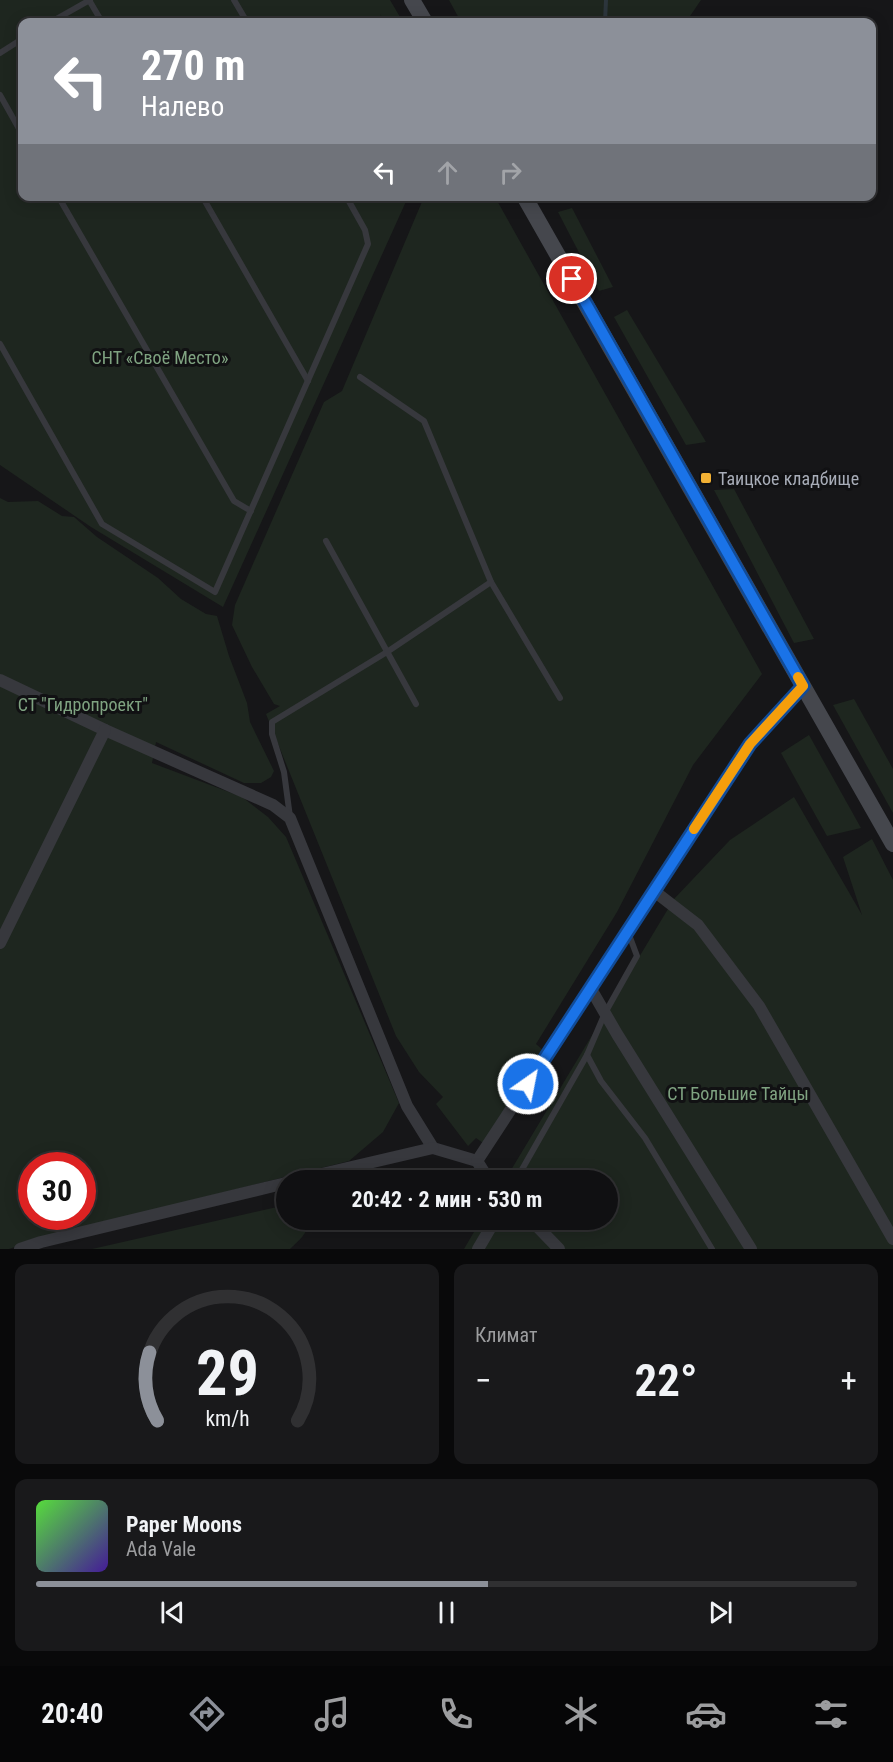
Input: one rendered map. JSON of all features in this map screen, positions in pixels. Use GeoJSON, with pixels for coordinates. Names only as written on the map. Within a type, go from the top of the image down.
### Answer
{"type":"FeatureCollection","features":[{"type":"Feature","properties":{"kind":"main road"},"geometry":{"type":"LineString","coordinates":[[412,0],[423,18]]}},
{"type":"Feature","properties":{"kind":"main road"},"geometry":{"type":"LineString","coordinates":[[527,201],[893,844]]}},
{"type":"Feature","properties":{"kind":"street"},"geometry":{"type":"LineString","coordinates":[[0,680],[273,805],[290,818],[407,1106],[433,1148]]}},
{"type":"Feature","properties":{"kind":"street"},"geometry":{"type":"LineString","coordinates":[[477,1161],[750,744],[803,686]]}},
{"type":"Feature","properties":{"kind":"street"},"geometry":{"type":"LineString","coordinates":[[0,944],[105,730]]}},
{"type":"Feature","properties":{"kind":"street"},"geometry":{"type":"LineString","coordinates":[[654,891],[698,925],[759,1006],[893,1239]]}},
{"type":"Feature","properties":{"kind":"street"},"geometry":{"type":"LineString","coordinates":[[591,989],[751,1249]]}},
{"type":"Feature","properties":{"kind":"street"},"geometry":{"type":"LineString","coordinates":[[339,1170],[433,1148],[477,1161],[483,1170]]}},
{"type":"Feature","properties":{"kind":"street"},"geometry":{"type":"LineString","coordinates":[[20,1249],[276,1185]]}},
{"type":"Feature","properties":{"kind":"street"},"geometry":{"type":"LineString","coordinates":[[478,1249],[489,1230]]}},
{"type":"Feature","properties":{"kind":"street"},"geometry":{"type":"LineString","coordinates":[[541,1230],[559,1249]]}},
{"type":"Feature","properties":{"kind":"lane"},"geometry":{"type":"LineString","coordinates":[[58,18],[89,0],[100,18]]}},
{"type":"Feature","properties":{"kind":"lane"},"geometry":{"type":"LineString","coordinates":[[234,0],[245,18]]}},
{"type":"Feature","properties":{"kind":"lane"},"geometry":{"type":"LineString","coordinates":[[0,53],[18,42]]}},
{"type":"Feature","properties":{"kind":"lane"},"geometry":{"type":"LineString","coordinates":[[0,95],[18,127]]}},
{"type":"Feature","properties":{"kind":"lane"},"geometry":{"type":"LineString","coordinates":[[61,201],[234,501],[251,511]]}},
{"type":"Feature","properties":{"kind":"lane"},"geometry":{"type":"LineString","coordinates":[[205,201],[308,381]]}},
{"type":"Feature","properties":{"kind":"lane"},"geometry":{"type":"LineString","coordinates":[[0,344],[102,524],[215,592],[368,244],[365,230],[348,201]]}},
{"type":"Feature","properties":{"kind":"lane"},"geometry":{"type":"LineString","coordinates":[[360,377],[424,421],[491,582],[560,698]]}},
{"type":"Feature","properties":{"kind":"lane"},"geometry":{"type":"LineString","coordinates":[[326,541],[416,704]]}},
{"type":"Feature","properties":{"kind":"lane"},"geometry":{"type":"LineString","coordinates":[[290,818],[284,772],[272,734],[272,722],[387,651],[491,582]]}},
{"type":"Feature","properties":{"kind":"lane"},"geometry":{"type":"LineString","coordinates":[[522,1170],[587,1054],[604,1013],[637,956],[628,932]]}},
{"type":"Feature","properties":{"kind":"lane"},"geometry":{"type":"LineString","coordinates":[[587,1054],[601,1081],[645,1138],[712,1249]]}},
{"type":"Feature","properties":{"kind":"green space","name":"СНТ «Своё Место»"},"geometry":{"type":"Polygon","coordinates":[[[0,0],[390,0],[401,18],[382,18],[380,14],[382,18],[18,18],[18,201],[406,201],[223,607],[91,527],[0,465],[0,0]]]}},
{"type":"Feature","properties":{"kind":"green space"},"geometry":{"type":"Polygon","coordinates":[[[449,0],[701,0],[689,18],[459,18],[449,0]]]}},
{"type":"Feature","properties":{"kind":"green space"},"geometry":{"type":"Polygon","coordinates":[[[422,201],[497,201],[762,674],[693,765],[617,912],[536,1044],[544,1051],[486,1145],[476,1138],[468,1146],[436,1104],[443,1097],[419,1072],[396,1036],[266,714],[280,706],[274,704],[252,667],[232,625],[235,605],[324,402],[342,391],[422,201]]]}},
{"type":"Feature","properties":{"kind":"green space"},"geometry":{"type":"Polygon","coordinates":[[[572,208],[613,287],[599,291],[558,212],[572,208]]]}},
{"type":"Feature","properties":{"kind":"green space"},"geometry":{"type":"Polygon","coordinates":[[[627,310],[706,442],[686,445],[614,317],[627,310]]]}},
{"type":"Feature","properties":{"kind":"green space"},"geometry":{"type":"Polygon","coordinates":[[[734,489],[814,639],[794,643],[714,490],[734,489]]]}},
{"type":"Feature","properties":{"kind":"green space","name":"СТ \"Гидропроект\""},"geometry":{"type":"Polygon","coordinates":[[[0,498],[8,502],[38,501],[62,516],[74,517],[97,537],[158,578],[181,599],[206,614],[217,616],[247,703],[250,722],[274,771],[271,777],[261,783],[244,783],[156,742],[152,763],[242,797],[268,817],[286,837],[399,1103],[383,1132],[349,1161],[313,1170],[276,1170],[276,1179],[96,1224],[96,1152],[18,1152],[18,1230],[74,1230],[9,1249],[0,1249],[0,498]]]}},
{"type":"Feature","properties":{"kind":"green space"},"geometry":{"type":"Polygon","coordinates":[[[854,699],[893,769],[893,813],[833,705],[854,699]]]}},
{"type":"Feature","properties":{"kind":"green space"},"geometry":{"type":"Polygon","coordinates":[[[809,735],[861,828],[827,836],[781,753],[809,735]]]}},
{"type":"Feature","properties":{"kind":"green space","name":"СТ Большие Тайцы"},"geometry":{"type":"Polygon","coordinates":[[[794,797],[862,915],[843,857],[872,839],[893,880],[893,1249],[464,1249],[475,1230],[618,1230],[618,1170],[511,1170],[674,899],[730,840],[794,797]]]}},
{"type":"Feature","properties":{"kind":"green space"},"geometry":{"type":"Polygon","coordinates":[[[276,1207],[276,1230],[306,1230],[290,1249],[92,1249],[276,1207]]]}},
{"type":"Feature","properties":{"kind":"waterway"},"geometry":{"type":"LineString","coordinates":[[605,18],[606,0]]}},
{"type":"Feature","properties":{"kind":"slow traffic"},"geometry":{"type":"LineString","coordinates":[[694,829],[750,744],[803,686],[798,677]]}},
{"type":"Feature","properties":{"kind":"place","name":"Таицкое кладбище"},"geometry":{"type":"Point","coordinates":[706,478]}},
{"type":"Feature","properties":{"kind":"route"},"geometry":{"type":"LineString","coordinates":[[528,1084],[750,744],[803,686],[572,279]]}}]}
